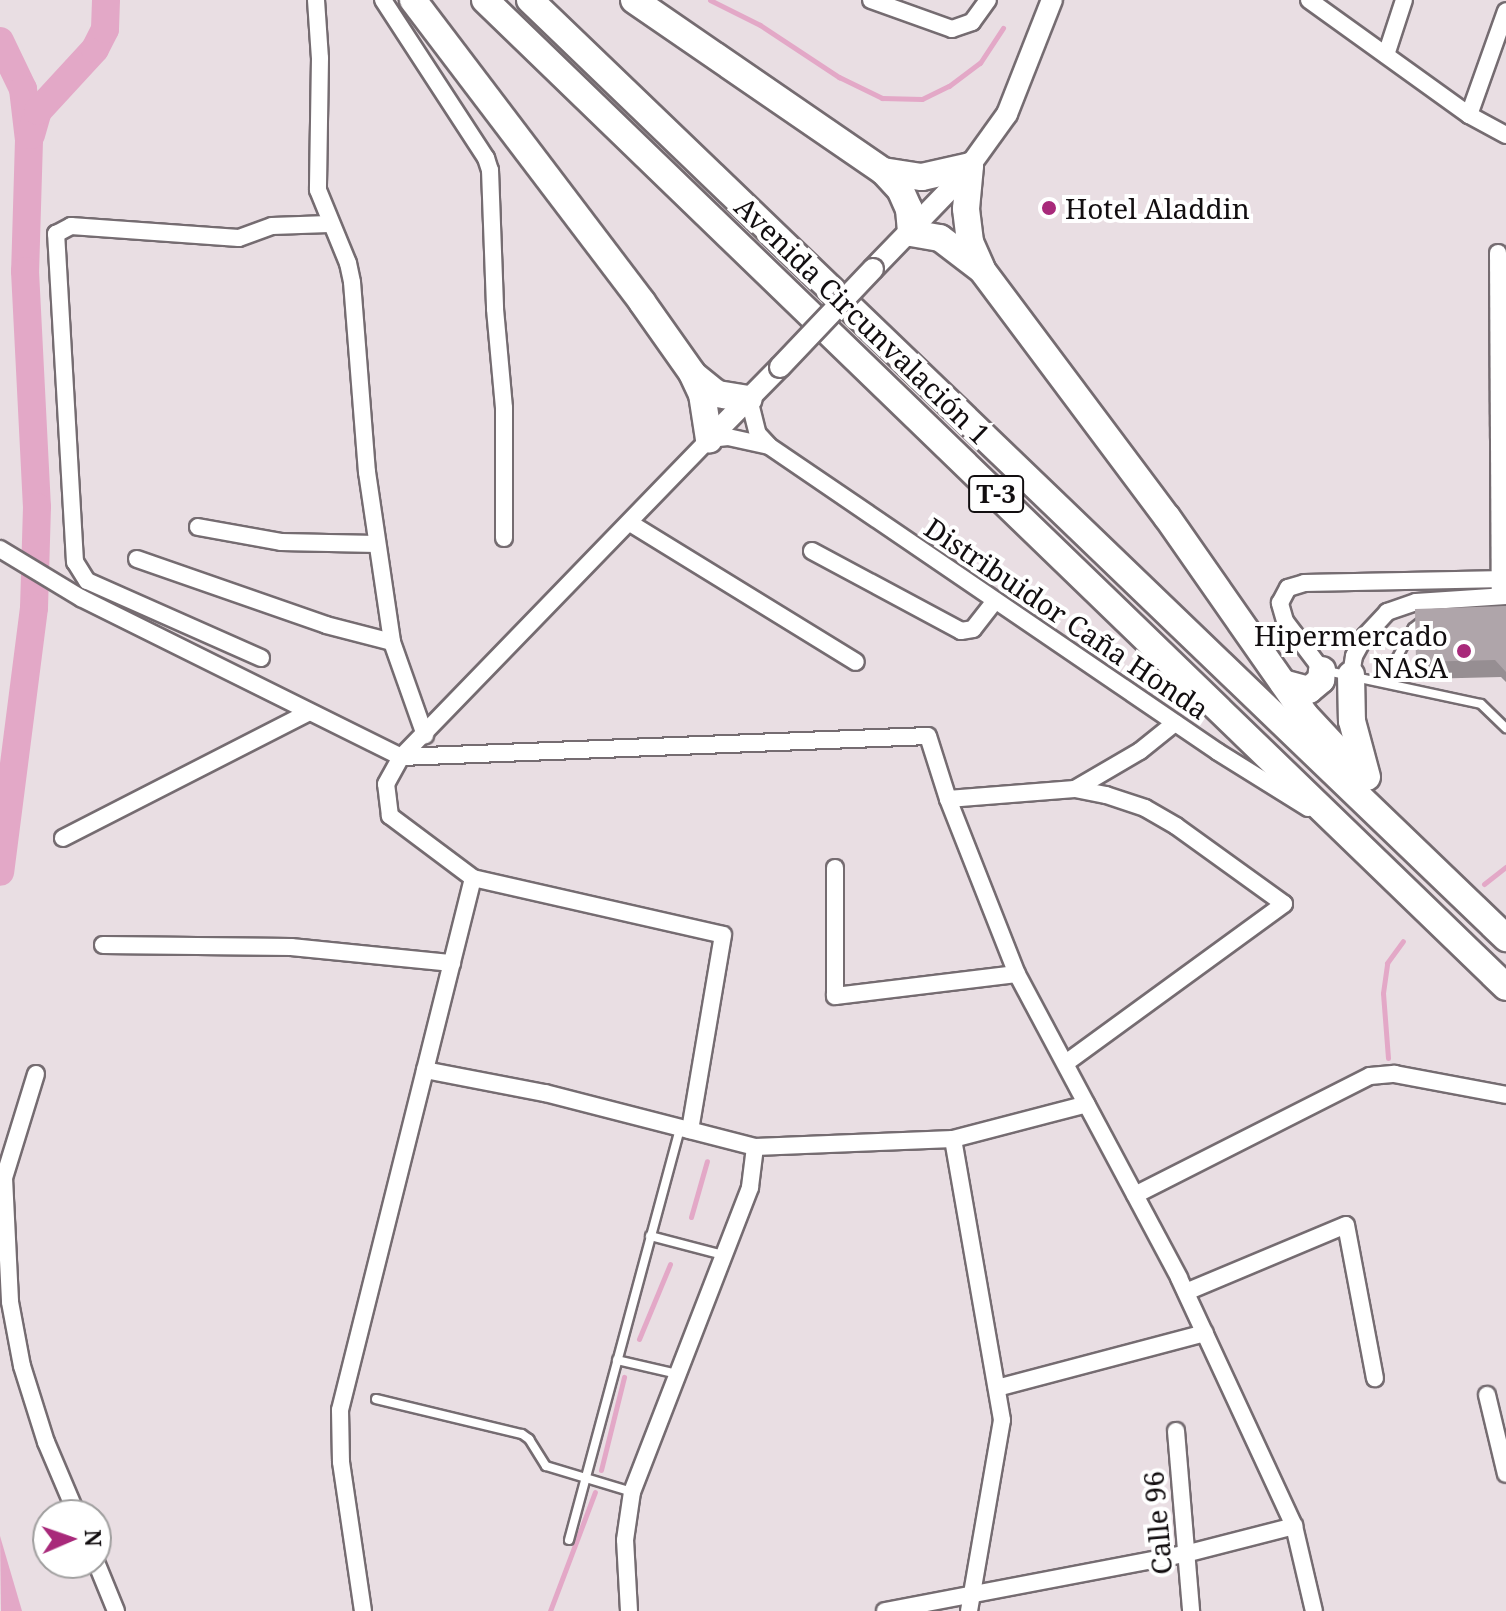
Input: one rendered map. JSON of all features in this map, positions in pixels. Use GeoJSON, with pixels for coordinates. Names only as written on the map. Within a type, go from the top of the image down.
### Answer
{"type":"FeatureCollection","features":[{"type":"Feature","properties":{"kind":"main road"},"geometry":{"type":"LineString","coordinates":[[413,0],[633,289],[692,373],[702,394],[709,439]]}},
{"type":"Feature","properties":{"kind":"main road","name":"Avenida Circunvalación 1"},"geometry":{"type":"LineString","coordinates":[[485,0],[1506,987]]}},
{"type":"Feature","properties":{"kind":"main road","name":"Avenida Circunvalación 1"},"geometry":{"type":"LineString","coordinates":[[530,0],[1502,930]]}},
{"type":"Feature","properties":{"kind":"main road"},"geometry":{"type":"LineString","coordinates":[[634,0],[883,171],[900,189],[909,209],[911,233],[940,238],[982,270]]}},
{"type":"Feature","properties":{"kind":"main road"},"geometry":{"type":"LineString","coordinates":[[883,171],[922,177],[970,166],[966,209],[970,242],[982,270],[1167,517],[1305,715],[1369,784],[1456,889]]}},
{"type":"Feature","properties":{"kind":"main road"},"geometry":{"type":"LineString","coordinates":[[692,373],[717,394],[749,399]]}},
{"type":"Feature","properties":{"kind":"main road"},"geometry":{"type":"LineString","coordinates":[[1283,683],[1309,690],[1321,680],[1322,670]]}},
{"type":"Feature","properties":{"kind":"main road"},"geometry":{"type":"LineString","coordinates":[[1351,675],[1356,746],[1369,784]]}},
{"type":"Feature","properties":{"kind":"street"},"geometry":{"type":"LineString","coordinates":[[316,0],[320,58],[318,190],[329,224],[348,263],[352,282],[367,472],[392,642],[425,735]]}},
{"type":"Feature","properties":{"kind":"street"},"geometry":{"type":"LineString","coordinates":[[383,0],[486,158],[490,170],[495,309],[504,408],[504,538]]}},
{"type":"Feature","properties":{"kind":"street"},"geometry":{"type":"LineString","coordinates":[[871,0],[952,29],[972,22],[988,0]]}},
{"type":"Feature","properties":{"kind":"street"},"geometry":{"type":"LineString","coordinates":[[685,1129],[723,935],[473,878],[390,816],[385,790],[401,757],[911,233],[970,166],[1007,114],[1052,0]]}},
{"type":"Feature","properties":{"kind":"street"},"geometry":{"type":"LineString","coordinates":[[1309,0],[1469,115],[1506,135]]}},
{"type":"Feature","properties":{"kind":"street"},"geometry":{"type":"LineString","coordinates":[[1386,55],[1404,0]]}},
{"type":"Feature","properties":{"kind":"street"},"geometry":{"type":"LineString","coordinates":[[1469,115],[1506,11]]}},
{"type":"Feature","properties":{"kind":"street"},"geometry":{"type":"LineString","coordinates":[[261,658],[87,581],[75,562],[56,234],[71,226],[239,238],[272,226],[329,224]]}},
{"type":"Feature","properties":{"kind":"street"},"geometry":{"type":"LineString","coordinates":[[1498,253],[1503,587]]}},
{"type":"Feature","properties":{"kind":"street","name":"Distribuidor Caña Honda"},"geometry":{"type":"LineString","coordinates":[[749,399],[755,426],[769,446],[1175,723],[1340,828]]}},
{"type":"Feature","properties":{"kind":"street","name":"Distribuidor Caña Honda"},"geometry":{"type":"LineString","coordinates":[[709,439],[728,437],[769,446]]}},
{"type":"Feature","properties":{"kind":"street"},"geometry":{"type":"LineString","coordinates":[[630,523],[856,662]]}},
{"type":"Feature","properties":{"kind":"street"},"geometry":{"type":"LineString","coordinates":[[198,527],[281,542],[377,544]]}},
{"type":"Feature","properties":{"kind":"street"},"geometry":{"type":"LineString","coordinates":[[812,551],[961,631],[973,629],[995,601]]}},
{"type":"Feature","properties":{"kind":"street"},"geometry":{"type":"LineString","coordinates":[[4,552],[81,598],[401,757],[928,736],[948,799],[1017,974],[1186,1292],[1294,1526],[1314,1611]]}},
{"type":"Feature","properties":{"kind":"street"},"geometry":{"type":"LineString","coordinates":[[137,559],[326,625],[392,642]]}},
{"type":"Feature","properties":{"kind":"street"},"geometry":{"type":"LineString","coordinates":[[1322,670],[1285,621],[1280,603],[1288,588],[1304,583],[1503,587]]}},
{"type":"Feature","properties":{"kind":"street"},"geometry":{"type":"LineString","coordinates":[[1351,675],[1354,656],[1365,636],[1387,612],[1416,602],[1503,587]]}},
{"type":"Feature","properties":{"kind":"street"},"geometry":{"type":"LineString","coordinates":[[63,838],[309,712]]}},
{"type":"Feature","properties":{"kind":"street"},"geometry":{"type":"LineString","coordinates":[[1075,789],[1140,751],[1175,723]]}},
{"type":"Feature","properties":{"kind":"street"},"geometry":{"type":"LineString","coordinates":[[948,799],[1075,789],[1145,808],[1176,826],[1284,904],[1066,1063]]}},
{"type":"Feature","properties":{"kind":"street"},"geometry":{"type":"LineString","coordinates":[[835,868],[835,996],[1017,974]]}},
{"type":"Feature","properties":{"kind":"street"},"geometry":{"type":"LineString","coordinates":[[363,1611],[341,1462],[340,1410],[473,878]]}},
{"type":"Feature","properties":{"kind":"street"},"geometry":{"type":"LineString","coordinates":[[103,945],[291,947],[452,963]]}},
{"type":"Feature","properties":{"kind":"street"},"geometry":{"type":"LineString","coordinates":[[425,1070],[545,1093],[755,1147],[953,1139],[1087,1104]]}},
{"type":"Feature","properties":{"kind":"street"},"geometry":{"type":"LineString","coordinates":[[36,1074],[4,1178],[10,1302],[22,1366],[46,1442],[70,1499]]}},
{"type":"Feature","properties":{"kind":"street"},"geometry":{"type":"LineString","coordinates":[[1135,1195],[1370,1076],[1395,1074],[1506,1095]]}},
{"type":"Feature","properties":{"kind":"street"},"geometry":{"type":"LineString","coordinates":[[953,1139],[1002,1420],[969,1603]]}},
{"type":"Feature","properties":{"kind":"street"},"geometry":{"type":"LineString","coordinates":[[629,1611],[625,1540],[632,1492],[750,1187],[755,1147]]}},
{"type":"Feature","properties":{"kind":"street"},"geometry":{"type":"LineString","coordinates":[[1186,1292],[1346,1225],[1375,1378]]}},
{"type":"Feature","properties":{"kind":"street"},"geometry":{"type":"LineString","coordinates":[[997,1388],[1205,1333]]}},
{"type":"Feature","properties":{"kind":"street"},"geometry":{"type":"LineString","coordinates":[[1487,1395],[1506,1474]]}},
{"type":"Feature","properties":{"kind":"street","name":"Calle 96"},"geometry":{"type":"LineString","coordinates":[[1176,1431],[1191,1611]]}},
{"type":"Feature","properties":{"kind":"street"},"geometry":{"type":"LineString","coordinates":[[885,1611],[969,1603],[1294,1526]]}},
{"type":"Feature","properties":{"kind":"street"},"geometry":{"type":"LineString","coordinates":[[103,1579],[116,1611]]}},
{"type":"Feature","properties":{"kind":"lane"},"geometry":{"type":"LineString","coordinates":[[1384,682],[1413,628],[1432,619]]}},
{"type":"Feature","properties":{"kind":"lane"},"geometry":{"type":"LineString","coordinates":[[1322,670],[1384,682],[1429,696],[1481,704],[1506,728]]}},
{"type":"Feature","properties":{"kind":"lane"},"geometry":{"type":"LineString","coordinates":[[569,1540],[650,1236],[685,1129]]}},
{"type":"Feature","properties":{"kind":"lane"},"geometry":{"type":"LineString","coordinates":[[650,1236],[723,1255]]}},
{"type":"Feature","properties":{"kind":"lane"},"geometry":{"type":"LineString","coordinates":[[617,1360],[677,1374]]}},
{"type":"Feature","properties":{"kind":"lane"},"geometry":{"type":"LineString","coordinates":[[376,1399],[522,1434],[529,1439],[546,1466],[632,1492]]}},
{"type":"Feature","properties":{"kind":"shaded area"},"geometry":{"type":"Polygon","coordinates":[[[0,1536],[22,1611],[1,1611],[0,1536]]]}},
{"type":"Feature","properties":{"kind":"building","name":"Hipermercado NASA"},"geometry":{"type":"Polygon","coordinates":[[[1506,606],[1506,672],[1495,660],[1416,662],[1415,609],[1506,606]]]}},
{"type":"Feature","properties":{"kind":"waterway"},"geometry":{"type":"LineString","coordinates":[[29,140],[98,26],[105,0]]}},
{"type":"Feature","properties":{"kind":"waterway"},"geometry":{"type":"LineString","coordinates":[[31,135],[38,111],[95,49],[105,29],[106,0]]}},
{"type":"Feature","properties":{"kind":"waterway"},"geometry":{"type":"LineString","coordinates":[[710,0],[760,25],[839,77],[882,98],[922,99],[949,86],[980,63],[1003,28]]}},
{"type":"Feature","properties":{"kind":"waterway"},"geometry":{"type":"LineString","coordinates":[[0,41],[23,89],[29,140],[25,271],[37,507],[34,608],[0,872]]}},
{"type":"Feature","properties":{"kind":"waterway"},"geometry":{"type":"LineString","coordinates":[[1484,884],[1506,867]]}},
{"type":"Feature","properties":{"kind":"waterway"},"geometry":{"type":"LineString","coordinates":[[1388,1058],[1383,993],[1387,963],[1403,941]]}},
{"type":"Feature","properties":{"kind":"waterway"},"geometry":{"type":"LineString","coordinates":[[691,1217],[707,1161]]}},
{"type":"Feature","properties":{"kind":"waterway"},"geometry":{"type":"LineString","coordinates":[[639,1339],[670,1264]]}},
{"type":"Feature","properties":{"kind":"waterway"},"geometry":{"type":"LineString","coordinates":[[601,1470],[624,1377]]}},
{"type":"Feature","properties":{"kind":"waterway"},"geometry":{"type":"LineString","coordinates":[[550,1611],[595,1492]]}},
{"type":"Feature","properties":{"kind":"place","name":"Hotel Aladdin"},"geometry":{"type":"Point","coordinates":[1049,208]}},
{"type":"Feature","properties":{"kind":"place","name":"Hipermercado NASA"},"geometry":{"type":"Point","coordinates":[1464,651]}}]}
